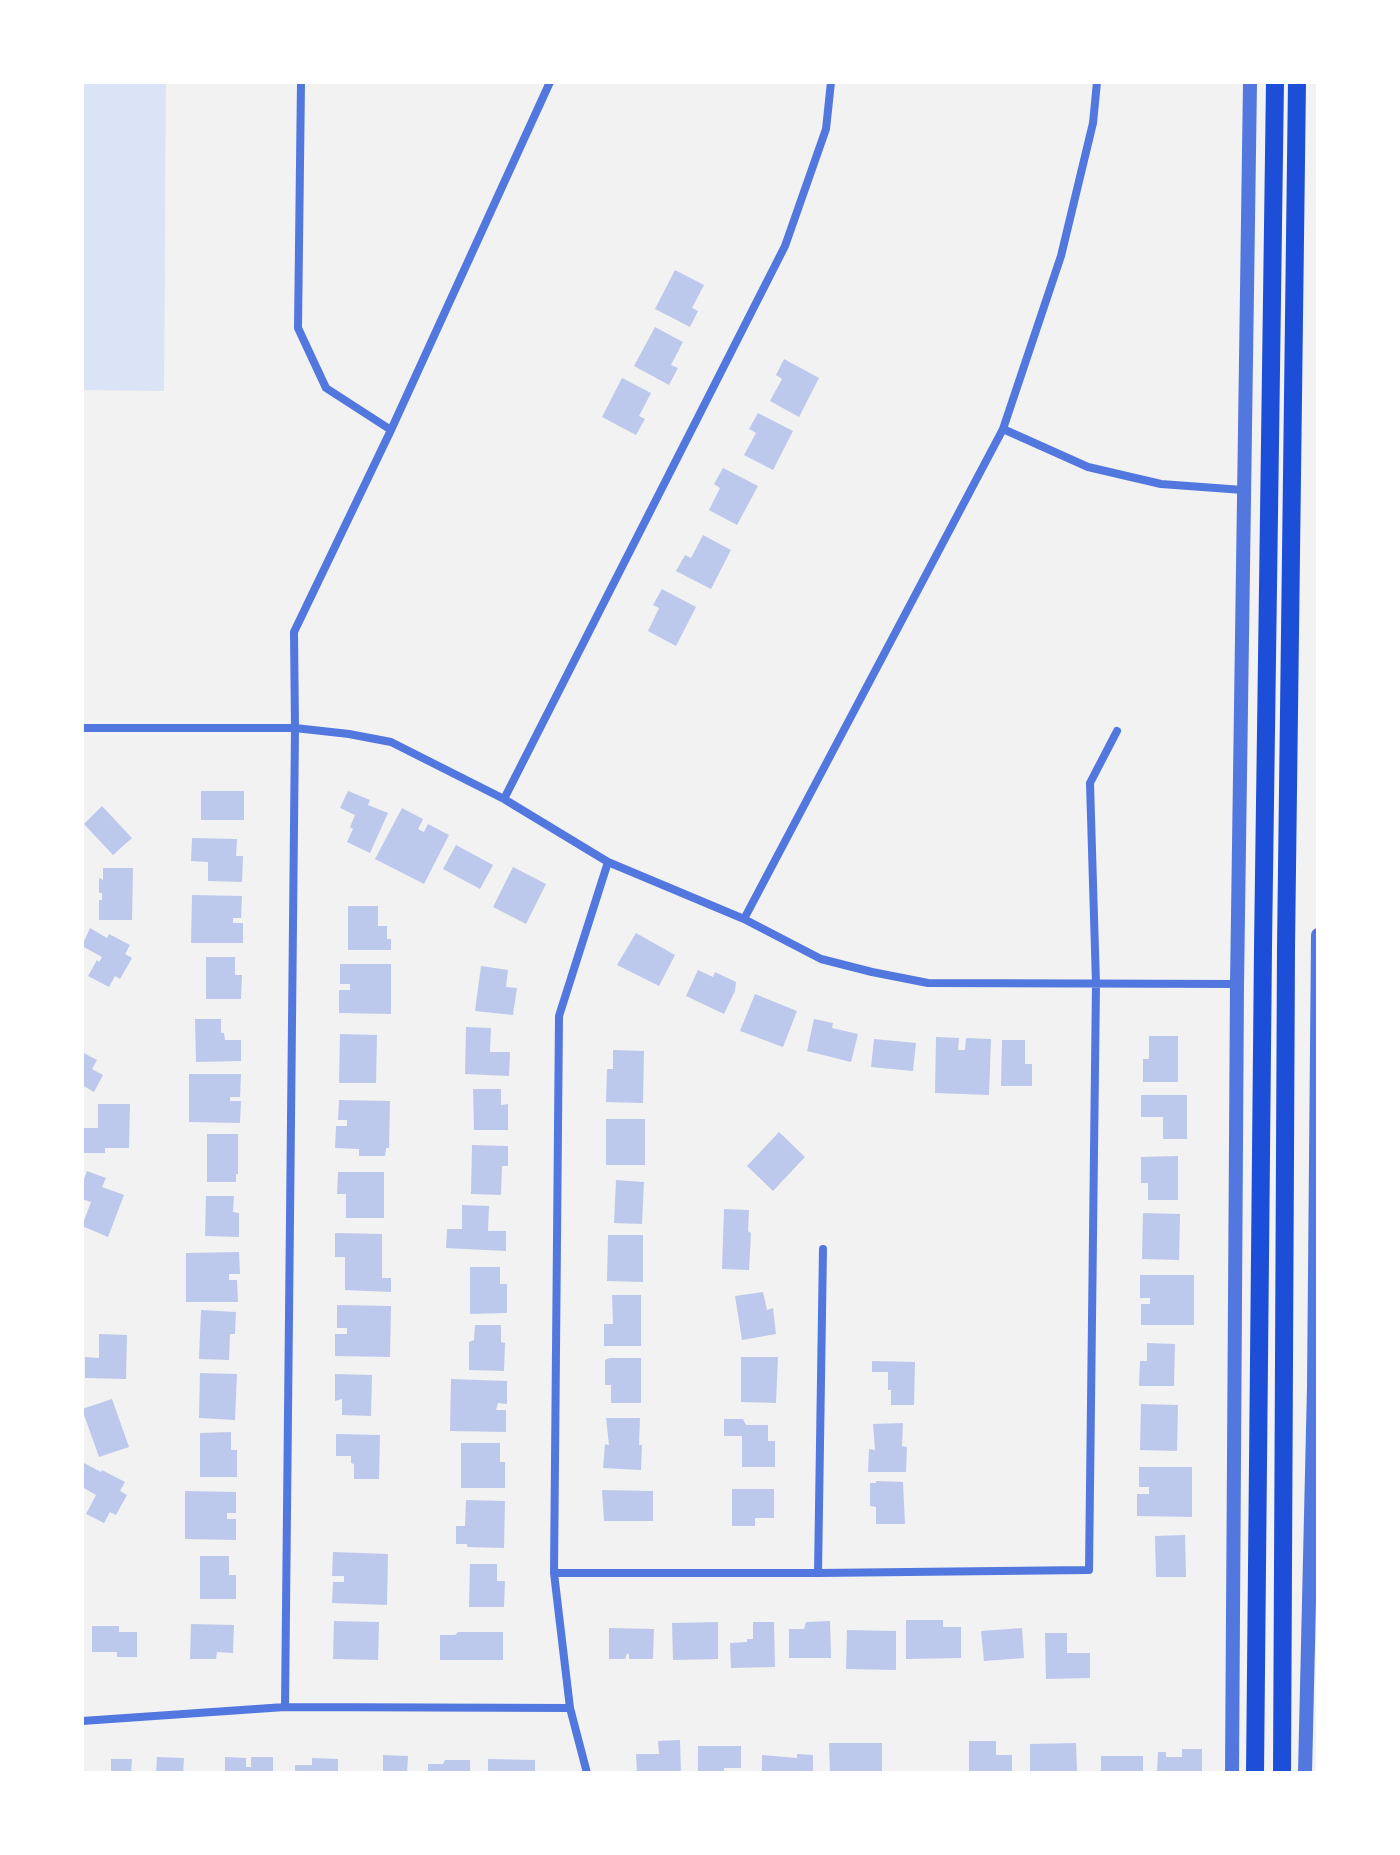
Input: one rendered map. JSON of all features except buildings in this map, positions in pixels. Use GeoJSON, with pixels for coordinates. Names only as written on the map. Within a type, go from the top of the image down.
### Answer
{"type":"FeatureCollection","features":[{"type":"Feature","properties":{"kind":"highway"},"geometry":{"type":"LineString","coordinates":[[1253,1773],[1275,82]]}},
{"type":"Feature","properties":{"kind":"highway"},"geometry":{"type":"LineString","coordinates":[[1282,1773],[1286,963],[1297,82]]}},
{"type":"Feature","properties":{"kind":"street"},"geometry":{"type":"LineString","coordinates":[[301,82],[298,328],[326,388],[391,430]]}},
{"type":"Feature","properties":{"kind":"street"},"geometry":{"type":"LineString","coordinates":[[285,1707],[294,632],[391,430],[550,82]]}},
{"type":"Feature","properties":{"kind":"street"},"geometry":{"type":"LineString","coordinates":[[504,799],[785,246],[826,129],[831,82]]}},
{"type":"Feature","properties":{"kind":"street"},"geometry":{"type":"LineString","coordinates":[[744,919],[1003,429],[1061,256],[1093,123],[1097,82]]}},
{"type":"Feature","properties":{"kind":"street"},"geometry":{"type":"LineString","coordinates":[[1232,1773],[1237,984],[1250,82]]}},
{"type":"Feature","properties":{"kind":"street"},"geometry":{"type":"LineString","coordinates":[[1003,429],[1088,467],[1161,484],[1243,490]]}},
{"type":"Feature","properties":{"kind":"street"},"geometry":{"type":"LineString","coordinates":[[82,728],[295,728],[391,742],[504,799],[608,862],[744,919],[821,959],[872,972],[928,983],[1237,984]]}},
{"type":"Feature","properties":{"kind":"street"},"geometry":{"type":"LineString","coordinates":[[554,1573],[1089,1570],[1096,984],[1090,783],[1117,731]]}},
{"type":"Feature","properties":{"kind":"street"},"geometry":{"type":"LineString","coordinates":[[587,1773],[570,1708],[554,1573],[559,1016],[608,862]]}},
{"type":"Feature","properties":{"kind":"street"},"geometry":{"type":"LineString","coordinates":[[1305,1773],[1316,1386],[1318,935]]}},
{"type":"Feature","properties":{"kind":"street"},"geometry":{"type":"LineString","coordinates":[[818,1573],[823,1249]]}},
{"type":"Feature","properties":{"kind":"street"},"geometry":{"type":"LineString","coordinates":[[82,1721],[285,1707],[570,1708]]}},
{"type":"Feature","properties":{"kind":"shaded area"},"geometry":{"type":"Polygon","coordinates":[[[82,82],[166,82],[164,391],[82,390],[82,82]]]}}]}
